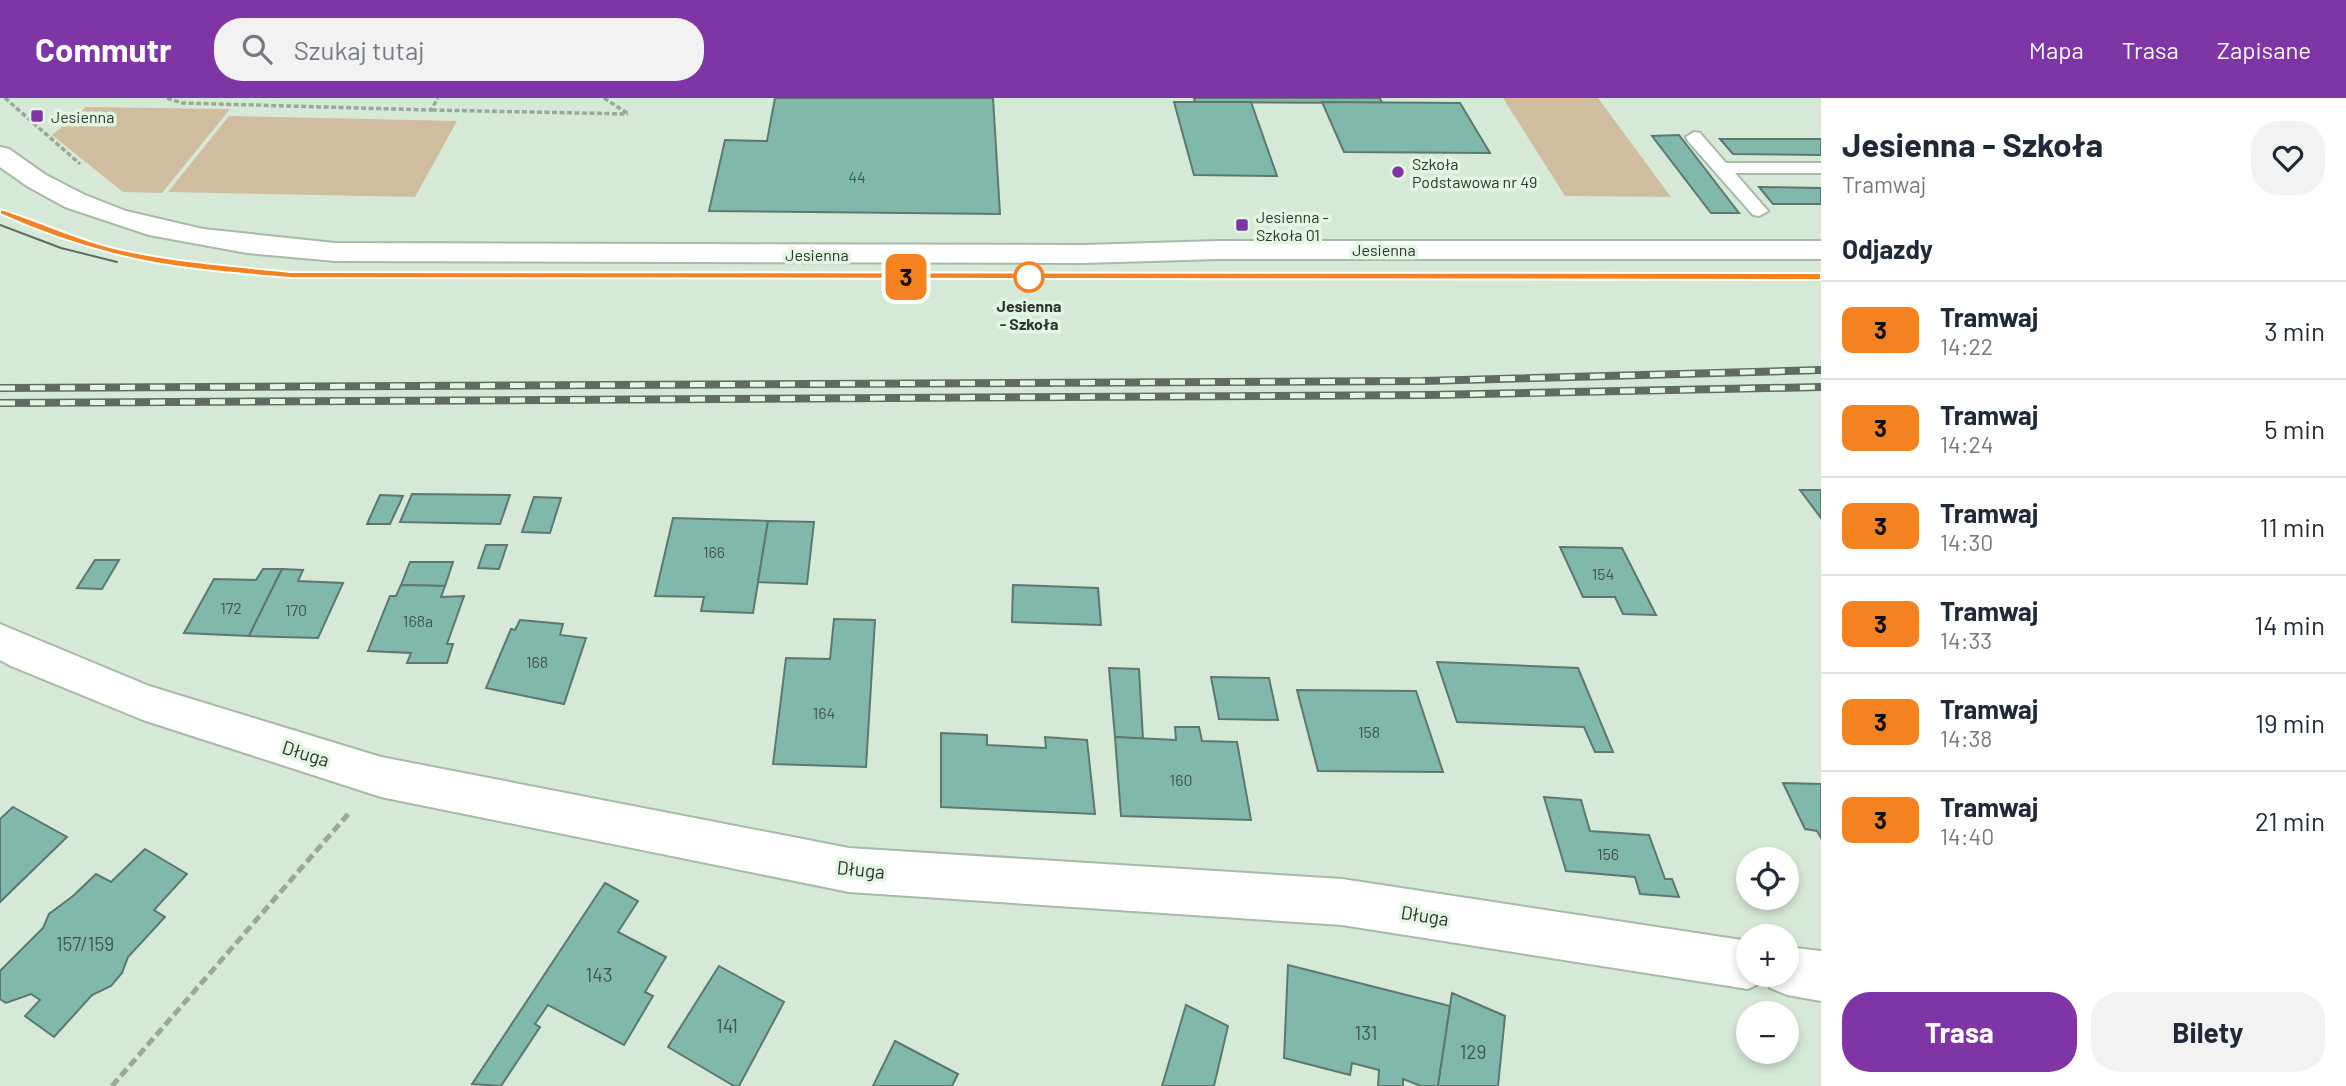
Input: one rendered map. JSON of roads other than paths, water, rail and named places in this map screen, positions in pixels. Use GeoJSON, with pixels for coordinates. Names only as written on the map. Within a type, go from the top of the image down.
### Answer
{"type":"FeatureCollection","features":[{"type":"Feature","properties":{"kind":"street","name":"Jesienna"},"geometry":{"type":"LineString","coordinates":[[0,155],[53,191],[133,221],[225,242],[335,252],[1056,254],[1219,250],[1821,250]]}},
{"type":"Feature","properties":{"kind":"street","name":"Długa"},"geometry":{"type":"LineString","coordinates":[[0,640],[25,654],[143,702],[381,776],[849,870],[1342,902],[1736,963]]}},
{"type":"Feature","properties":{"kind":"street"},"geometry":{"type":"LineString","coordinates":[[1799,973],[1821,976]]}},
{"type":"Feature","properties":{"kind":"lane"},"geometry":{"type":"LineString","coordinates":[[1694,137],[1759,211]]}},
{"type":"Feature","properties":{"kind":"lane"},"geometry":{"type":"LineString","coordinates":[[1722,168],[1821,168]]}},
{"type":"Feature","properties":{"kind":"tram line"},"geometry":{"type":"LineString","coordinates":[[0,212],[71,237],[142,255],[215,267],[290,275],[1821,277]]}},
{"type":"Feature","properties":{"kind":"tram line","name":"3"},"geometry":{"type":"LineString","coordinates":[[0,212],[28,225],[116,252],[198,267],[290,275],[1821,277]]}},
{"type":"Feature","properties":{"kind":"tram line"},"geometry":{"type":"LineString","coordinates":[[0,225],[61,248],[117,262]]}},
{"type":"Feature","properties":{"kind":"railway"},"geometry":{"type":"LineString","coordinates":[[0,388],[1423,381],[1821,370]]}},
{"type":"Feature","properties":{"kind":"railway"},"geometry":{"type":"LineString","coordinates":[[0,403],[1430,395],[1821,387]]}},
{"type":"Feature","properties":{"kind":"place","name":"Jesienna"},"geometry":{"type":"Point","coordinates":[37,116]}},
{"type":"Feature","properties":{"kind":"place","name":"Szkoła Podstawowa nr 49"},"geometry":{"type":"Point","coordinates":[1398,172]}},
{"type":"Feature","properties":{"kind":"place","name":"Jesienna - Szkoła 01"},"geometry":{"type":"Point","coordinates":[1242,225]}},
{"type":"Feature","properties":{"kind":"place","name":"Jesienna - Szkoła"},"geometry":{"type":"Point","coordinates":[1029,277]}}]}
